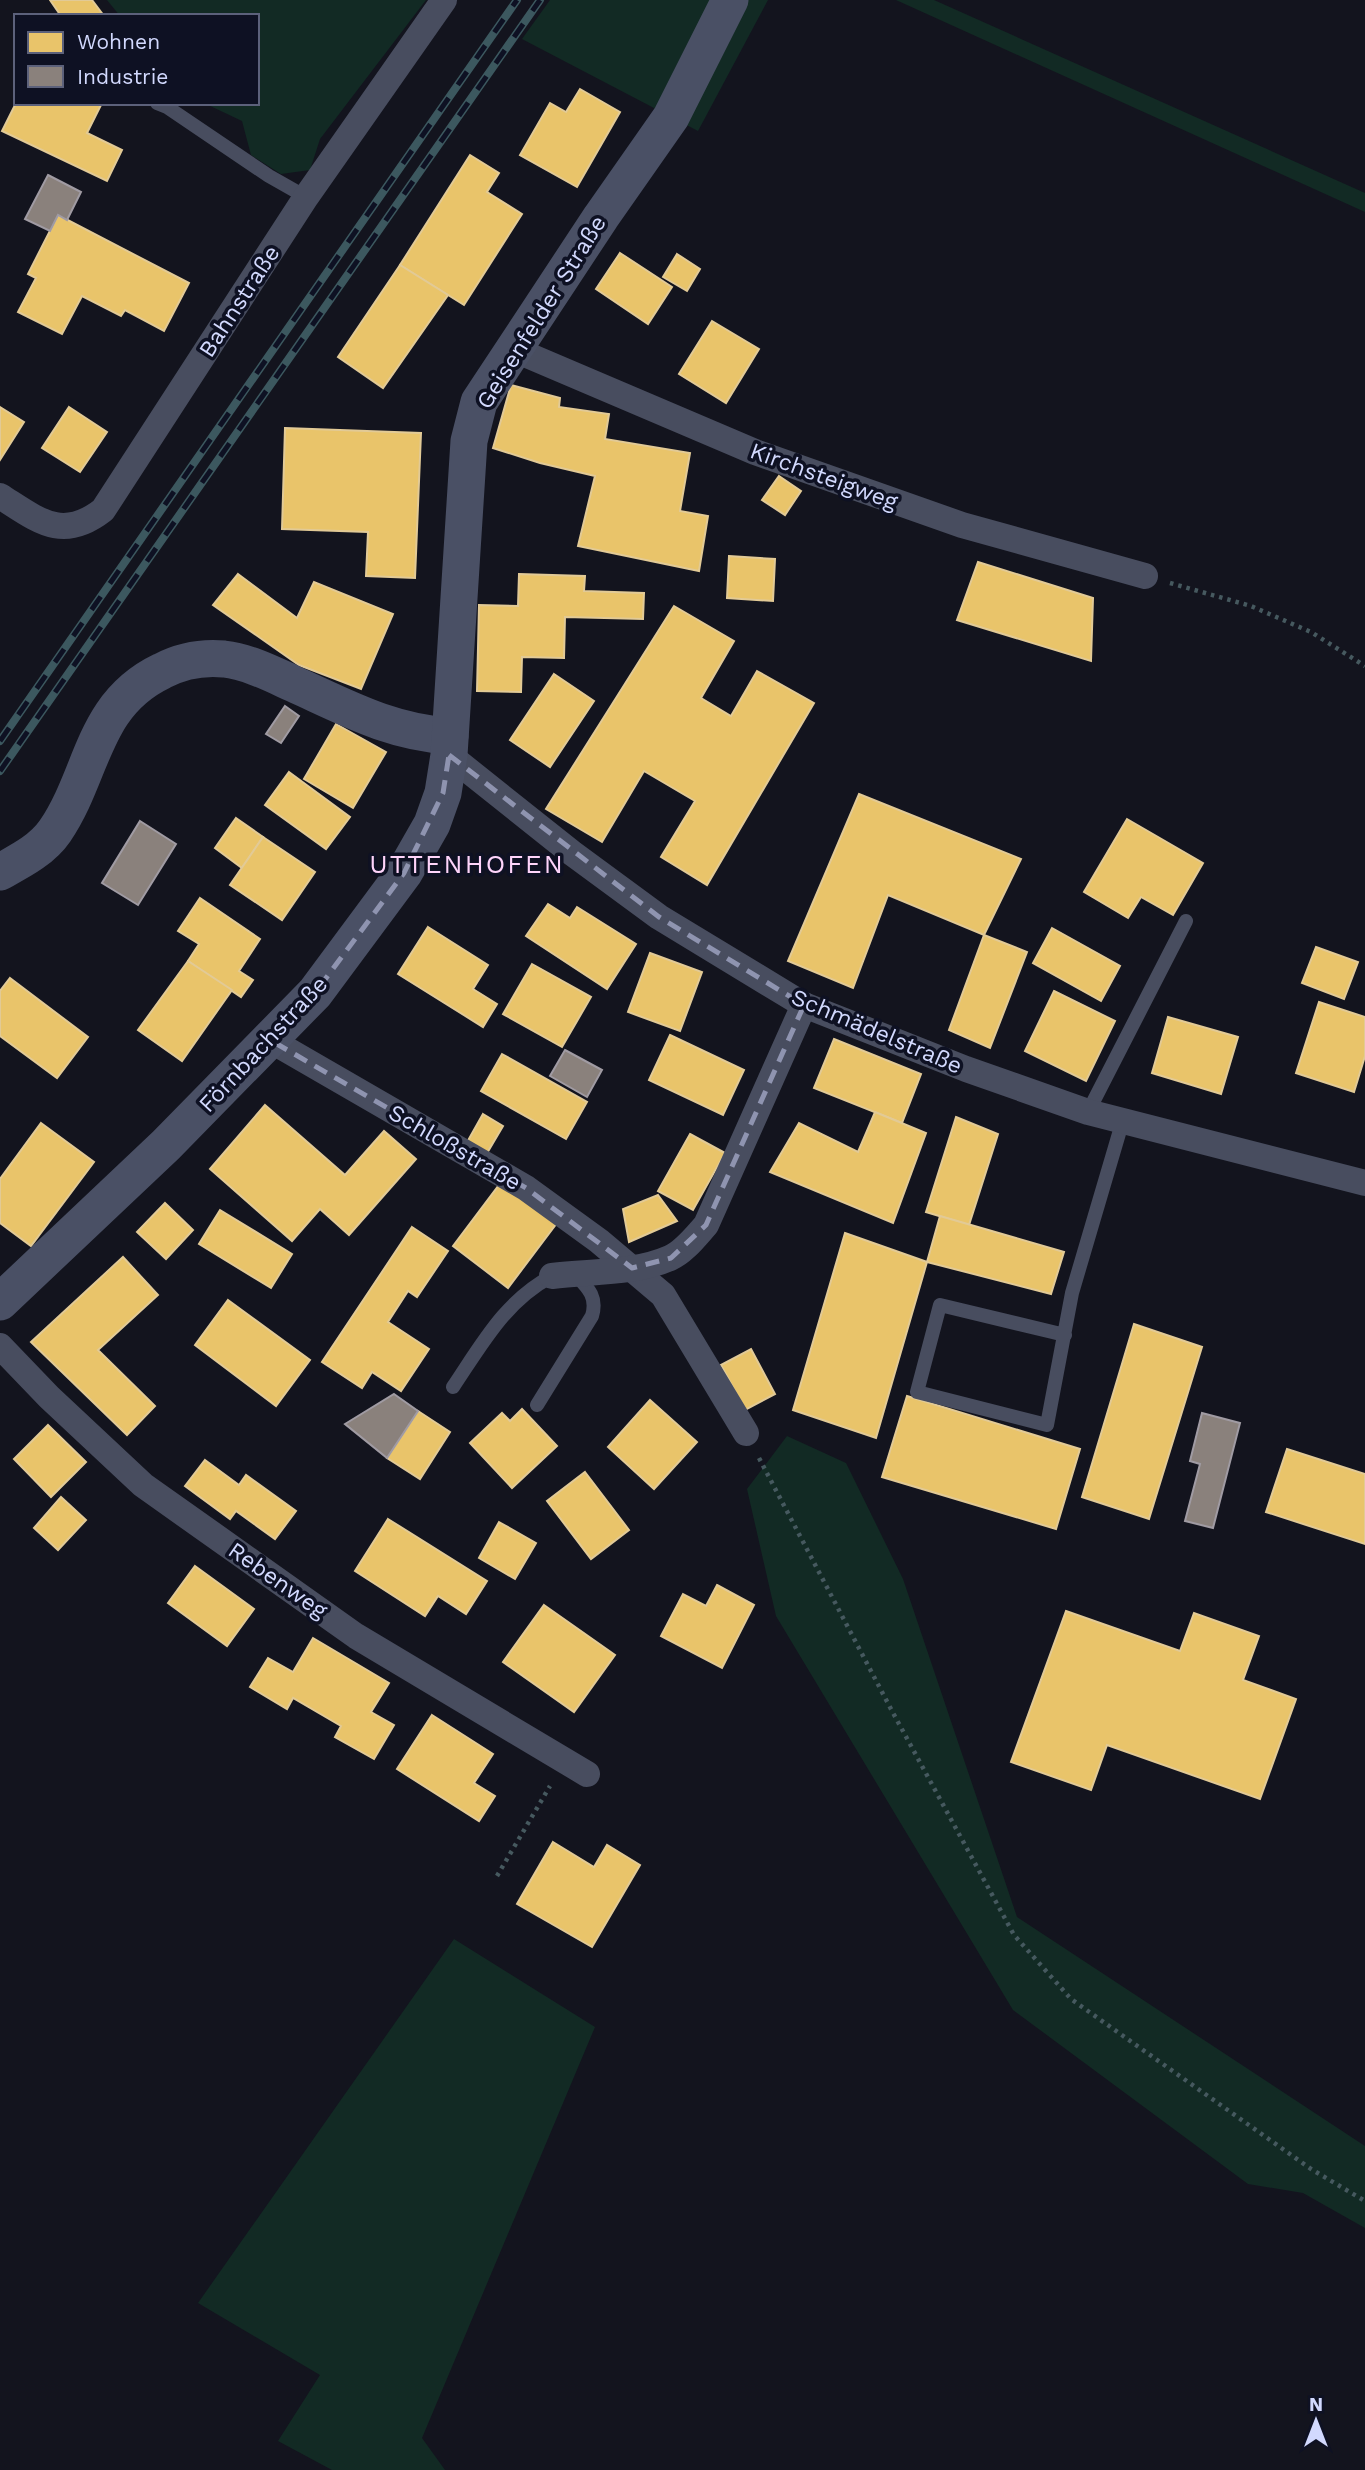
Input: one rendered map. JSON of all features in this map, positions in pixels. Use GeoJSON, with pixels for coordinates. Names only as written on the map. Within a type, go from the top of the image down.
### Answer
{"type":"FeatureCollection","features":[{"type":"Feature","properties":{"kind":"street","name":"Bahnstraße"},"geometry":{"type":"LineString","coordinates":[[0,496],[46,523],[61,527],[89,521],[103,510],[306,197],[444,0]]}},
{"type":"Feature","properties":{"kind":"street","name":"Geisenfelder Straße"},"geometry":{"type":"LineString","coordinates":[[450,746],[469,441],[479,402],[671,117],[730,0]]}},
{"type":"Feature","properties":{"kind":"street","name":"Kirchsteigweg"},"geometry":{"type":"LineString","coordinates":[[513,349],[755,452],[962,525],[1145,576]]}},
{"type":"Feature","properties":{"kind":"street"},"geometry":{"type":"LineString","coordinates":[[0,872],[27,858],[53,833],[73,800],[108,718],[127,695],[147,678],[175,664],[198,659],[224,659],[252,665],[376,721],[450,746]]}},
{"type":"Feature","properties":{"kind":"street","name":"Schmädelstraße"},"geometry":{"type":"LineString","coordinates":[[450,746],[572,853],[659,917],[804,1005],[966,1069],[1088,1112],[1365,1183]]}},
{"type":"Feature","properties":{"kind":"street","name":"Förnbachstraße"},"geometry":{"type":"LineString","coordinates":[[0,1302],[166,1145],[322,984],[404,873],[432,824],[443,793],[450,746]]}},
{"type":"Feature","properties":{"kind":"street"},"geometry":{"type":"LineString","coordinates":[[563,1275],[632,1268],[671,1258],[706,1225],[804,1005]]}},
{"type":"Feature","properties":{"kind":"street","name":"Schloßstraße"},"geometry":{"type":"LineString","coordinates":[[270,1040],[526,1188],[632,1268],[663,1295],[746,1433]]}},
{"type":"Feature","properties":{"kind":"street","name":"Rebenweg"},"geometry":{"type":"LineString","coordinates":[[0,1346],[49,1397],[143,1485],[356,1636],[576,1768]]}},
{"type":"Feature","properties":{"kind":"lane"},"geometry":{"type":"LineString","coordinates":[[162,105],[269,176],[306,197]]}},
{"type":"Feature","properties":{"kind":"lane"},"geometry":{"type":"LineString","coordinates":[[1088,1112],[1186,921]]}},
{"type":"Feature","properties":{"kind":"lane"},"geometry":{"type":"LineString","coordinates":[[1065,1335],[940,1305],[917,1392],[1047,1425],[1065,1335],[1072,1293],[1123,1120]]}},
{"type":"Feature","properties":{"kind":"lane"},"geometry":{"type":"LineString","coordinates":[[453,1387],[496,1322],[530,1288],[563,1275],[592,1293],[596,1305],[592,1316],[537,1405]]}},
{"type":"Feature","properties":{"kind":"path"},"geometry":{"type":"LineString","coordinates":[[1145,576],[1251,606],[1311,632],[1365,667]]}},
{"type":"Feature","properties":{"kind":"path"},"geometry":{"type":"LineString","coordinates":[[746,1433],[1013,1934],[1071,1998],[1311,2169],[1365,2201]]}},
{"type":"Feature","properties":{"kind":"path"},"geometry":{"type":"LineString","coordinates":[[497,1876],[576,1768]]}},
{"type":"Feature","properties":{"kind":"highlighted area"},"geometry":{"type":"Polygon","coordinates":[[[449,755],[659,917],[804,1005],[706,1225],[671,1258],[632,1268],[526,1188],[270,1040],[315,993],[404,873],[443,793],[449,755]]]}},
{"type":"Feature","properties":{"kind":"green space"},"geometry":{"type":"Polygon","coordinates":[[[107,0],[426,0],[320,139],[310,170],[281,174],[251,155],[242,121],[208,105],[259,105],[259,14],[118,14],[107,0]]]}},
{"type":"Feature","properties":{"kind":"green space"},"geometry":{"type":"Polygon","coordinates":[[[550,0],[768,0],[698,131],[522,39],[550,0]]]}},
{"type":"Feature","properties":{"kind":"green space"},"geometry":{"type":"Polygon","coordinates":[[[896,0],[934,0],[1365,193],[1365,212],[896,0]]]}},
{"type":"Feature","properties":{"kind":"green space"},"geometry":{"type":"Polygon","coordinates":[[[787,1436],[846,1463],[903,1579],[1017,1917],[1365,2146],[1365,2228],[1303,2193],[1248,2184],[1013,2010],[776,1616],[747,1489],[787,1436]]]}},
{"type":"Feature","properties":{"kind":"green space"},"geometry":{"type":"Polygon","coordinates":[[[454,1939],[595,2027],[422,2438],[445,2470],[332,2470],[278,2441],[320,2375],[198,2303],[454,1939]]]}},
{"type":"Feature","properties":{"kind":"building: Wohnen"},"geometry":{"type":"Polygon","coordinates":[[[50,0],[92,0],[102,14],[60,14],[50,0]]]}},
{"type":"Feature","properties":{"kind":"building: Wohnen"},"geometry":{"type":"Polygon","coordinates":[[[580,89],[620,112],[577,187],[520,155],[550,103],[566,112],[580,89]]]}},
{"type":"Feature","properties":{"kind":"building: Wohnen"},"geometry":{"type":"Polygon","coordinates":[[[15,105],[101,105],[87,133],[122,150],[107,181],[2,131],[15,105]]]}},
{"type":"Feature","properties":{"kind":"building: Wohnen"},"geometry":{"type":"Polygon","coordinates":[[[470,155],[499,173],[487,192],[522,214],[464,305],[400,265],[470,155]]]}},
{"type":"Feature","properties":{"kind":"building: Wohnen"},"geometry":{"type":"Polygon","coordinates":[[[58,215],[189,283],[164,331],[125,310],[121,316],[82,296],[62,334],[18,312],[36,278],[28,274],[58,215]]]}},
{"type":"Feature","properties":{"kind":"building: Wohnen"},"geometry":{"type":"Polygon","coordinates":[[[620,253],[672,287],[648,324],[596,289],[620,253]]]}},
{"type":"Feature","properties":{"kind":"building: Wohnen"},"geometry":{"type":"Polygon","coordinates":[[[677,254],[700,269],[687,291],[663,277],[677,254]]]}},
{"type":"Feature","properties":{"kind":"building: Wohnen"},"geometry":{"type":"Polygon","coordinates":[[[400,265],[448,295],[383,388],[338,357],[400,265]]]}},
{"type":"Feature","properties":{"kind":"building: Wohnen"},"geometry":{"type":"Polygon","coordinates":[[[712,321],[759,349],[726,403],[679,374],[712,321]]]}},
{"type":"Feature","properties":{"kind":"building: Wohnen"},"geometry":{"type":"Polygon","coordinates":[[[511,385],[560,398],[559,407],[609,414],[605,439],[690,453],[680,511],[708,516],[699,571],[578,546],[595,476],[493,448],[511,385]]]}},
{"type":"Feature","properties":{"kind":"building: Wohnen"},"geometry":{"type":"Polygon","coordinates":[[[0,407],[24,422],[0,460],[0,407]]]}},
{"type":"Feature","properties":{"kind":"building: Wohnen"},"geometry":{"type":"Polygon","coordinates":[[[69,407],[107,432],[80,472],[42,448],[69,407]]]}},
{"type":"Feature","properties":{"kind":"building: Wohnen"},"geometry":{"type":"Polygon","coordinates":[[[285,428],[421,433],[415,578],[366,576],[368,532],[282,529],[285,428]]]}},
{"type":"Feature","properties":{"kind":"building: Wohnen"},"geometry":{"type":"Polygon","coordinates":[[[779,476],[801,491],[785,515],[762,500],[779,476]]]}},
{"type":"Feature","properties":{"kind":"building: Wohnen"},"geometry":{"type":"Polygon","coordinates":[[[729,556],[775,559],[773,601],[727,598],[729,556]]]}},
{"type":"Feature","properties":{"kind":"building: Wohnen"},"geometry":{"type":"Polygon","coordinates":[[[978,562],[1093,598],[1091,661],[957,620],[978,562]]]}},
{"type":"Feature","properties":{"kind":"building: Wohnen"},"geometry":{"type":"Polygon","coordinates":[[[238,574],[297,618],[314,582],[393,614],[361,689],[299,665],[213,605],[238,574]]]}},
{"type":"Feature","properties":{"kind":"building: Wohnen"},"geometry":{"type":"Polygon","coordinates":[[[519,574],[585,576],[584,591],[644,593],[643,619],[565,617],[564,658],[522,657],[521,692],[477,691],[479,605],[518,606],[519,574]]]}},
{"type":"Feature","properties":{"kind":"building: Wohnen"},"geometry":{"type":"Polygon","coordinates":[[[674,606],[734,641],[701,698],[731,716],[757,671],[814,703],[707,885],[661,857],[695,801],[644,771],[602,842],[546,809],[674,606]]]}},
{"type":"Feature","properties":{"kind":"building: Wohnen"},"geometry":{"type":"Polygon","coordinates":[[[554,674],[594,701],[550,767],[510,740],[554,674]]]}},
{"type":"Feature","properties":{"kind":"building: Wohnen"},"geometry":{"type":"Polygon","coordinates":[[[336,724],[386,752],[353,808],[304,779],[336,724]]]}},
{"type":"Feature","properties":{"kind":"building: Wohnen"},"geometry":{"type":"Polygon","coordinates":[[[289,772],[350,817],[326,849],[265,805],[289,772]]]}},
{"type":"Feature","properties":{"kind":"building: Wohnen"},"geometry":{"type":"Polygon","coordinates":[[[859,794],[1021,859],[984,935],[888,895],[853,988],[788,961],[859,794]]]}},
{"type":"Feature","properties":{"kind":"building: Wohnen"},"geometry":{"type":"Polygon","coordinates":[[[236,818],[263,837],[242,868],[215,848],[236,818]]]}},
{"type":"Feature","properties":{"kind":"building: Wohnen"},"geometry":{"type":"Polygon","coordinates":[[[1127,819],[1203,863],[1173,915],[1141,897],[1128,918],[1084,892],[1127,819]]]}},
{"type":"Feature","properties":{"kind":"building: Wohnen"},"geometry":{"type":"Polygon","coordinates":[[[263,837],[315,872],[282,920],[230,885],[263,837]]]}},
{"type":"Feature","properties":{"kind":"building: Wohnen"},"geometry":{"type":"Polygon","coordinates":[[[200,898],[260,939],[239,971],[253,980],[241,997],[188,961],[199,944],[178,931],[200,898]]]}},
{"type":"Feature","properties":{"kind":"building: Wohnen"},"geometry":{"type":"Polygon","coordinates":[[[548,904],[570,918],[577,907],[636,944],[607,989],[526,936],[548,904]]]}},
{"type":"Feature","properties":{"kind":"building: Wohnen"},"geometry":{"type":"Polygon","coordinates":[[[428,927],[488,965],[473,989],[497,1004],[483,1027],[398,974],[428,927]]]}},
{"type":"Feature","properties":{"kind":"building: Wohnen"},"geometry":{"type":"Polygon","coordinates":[[[1052,928],[1120,966],[1101,1001],[1033,963],[1052,928]]]}},
{"type":"Feature","properties":{"kind":"building: Wohnen"},"geometry":{"type":"Polygon","coordinates":[[[984,935],[1027,952],[990,1048],[949,1030],[984,935]]]}},
{"type":"Feature","properties":{"kind":"building: Wohnen"},"geometry":{"type":"Polygon","coordinates":[[[1316,947],[1358,962],[1344,999],[1302,983],[1316,947]]]}},
{"type":"Feature","properties":{"kind":"building: Wohnen"},"geometry":{"type":"Polygon","coordinates":[[[650,953],[702,972],[680,1031],[628,1012],[650,953]]]}},
{"type":"Feature","properties":{"kind":"building: Wohnen"},"geometry":{"type":"Polygon","coordinates":[[[188,961],[232,990],[182,1061],[138,1030],[188,961]]]}},
{"type":"Feature","properties":{"kind":"building: Wohnen"},"geometry":{"type":"Polygon","coordinates":[[[532,964],[591,997],[562,1047],[503,1014],[532,964]]]}},
{"type":"Feature","properties":{"kind":"building: Wohnen"},"geometry":{"type":"Polygon","coordinates":[[[10,978],[88,1037],[57,1078],[0,1036],[0,991],[10,978]]]}},
{"type":"Feature","properties":{"kind":"building: Wohnen"},"geometry":{"type":"Polygon","coordinates":[[[1054,991],[1115,1021],[1086,1081],[1025,1051],[1054,991]]]}},
{"type":"Feature","properties":{"kind":"building: Wohnen"},"geometry":{"type":"Polygon","coordinates":[[[1319,1002],[1365,1017],[1365,1056],[1354,1092],[1296,1073],[1319,1002]]]}},
{"type":"Feature","properties":{"kind":"building: Wohnen"},"geometry":{"type":"Polygon","coordinates":[[[1168,1017],[1238,1037],[1221,1094],[1152,1073],[1168,1017]]]}},
{"type":"Feature","properties":{"kind":"building: Wohnen"},"geometry":{"type":"Polygon","coordinates":[[[670,1035],[744,1070],[723,1115],[649,1080],[670,1035]]]}},
{"type":"Feature","properties":{"kind":"building: Wohnen"},"geometry":{"type":"Polygon","coordinates":[[[834,1039],[921,1074],[902,1123],[814,1088],[834,1039]]]}},
{"type":"Feature","properties":{"kind":"building: Wohnen"},"geometry":{"type":"Polygon","coordinates":[[[502,1054],[587,1102],[566,1139],[481,1091],[502,1054]]]}},
{"type":"Feature","properties":{"kind":"building: Wohnen"},"geometry":{"type":"Polygon","coordinates":[[[265,1105],[345,1175],[384,1131],[416,1159],[349,1235],[320,1209],[292,1241],[210,1169],[265,1105]]]}},
{"type":"Feature","properties":{"kind":"building: Wohnen"},"geometry":{"type":"Polygon","coordinates":[[[875,1112],[926,1133],[893,1223],[770,1172],[799,1123],[858,1152],[875,1112]]]}},
{"type":"Feature","properties":{"kind":"building: Wohnen"},"geometry":{"type":"Polygon","coordinates":[[[483,1114],[503,1126],[486,1155],[466,1144],[483,1114]]]}},
{"type":"Feature","properties":{"kind":"building: Wohnen"},"geometry":{"type":"Polygon","coordinates":[[[956,1117],[998,1134],[969,1225],[926,1212],[956,1117]]]}},
{"type":"Feature","properties":{"kind":"building: Wohnen"},"geometry":{"type":"Polygon","coordinates":[[[41,1123],[94,1162],[31,1246],[0,1223],[0,1179],[41,1123]]]}},
{"type":"Feature","properties":{"kind":"building: Wohnen"},"geometry":{"type":"Polygon","coordinates":[[[690,1134],[725,1153],[693,1210],[658,1191],[690,1134]]]}},
{"type":"Feature","properties":{"kind":"building: Wohnen"},"geometry":{"type":"Polygon","coordinates":[[[502,1181],[557,1223],[508,1288],[453,1246],[502,1181]]]}},
{"type":"Feature","properties":{"kind":"building: Wohnen"},"geometry":{"type":"Polygon","coordinates":[[[658,1195],[677,1221],[629,1242],[623,1209],[658,1195]]]}},
{"type":"Feature","properties":{"kind":"building: Wohnen"},"geometry":{"type":"Polygon","coordinates":[[[165,1203],[193,1230],[166,1259],[137,1232],[165,1203]]]}},
{"type":"Feature","properties":{"kind":"building: Wohnen"},"geometry":{"type":"Polygon","coordinates":[[[220,1210],[292,1254],[271,1288],[199,1244],[220,1210]]]}},
{"type":"Feature","properties":{"kind":"building: Wohnen"},"geometry":{"type":"Polygon","coordinates":[[[940,1216],[1064,1252],[1051,1294],[927,1262],[940,1216]]]}},
{"type":"Feature","properties":{"kind":"building: Wohnen"},"geometry":{"type":"Polygon","coordinates":[[[412,1227],[448,1251],[417,1297],[408,1291],[388,1322],[429,1349],[401,1391],[372,1372],[362,1388],[322,1362],[412,1227]]]}},
{"type":"Feature","properties":{"kind":"building: Wohnen"},"geometry":{"type":"Polygon","coordinates":[[[845,1233],[927,1262],[876,1438],[793,1410],[845,1233]]]}},
{"type":"Feature","properties":{"kind":"building: Wohnen"},"geometry":{"type":"Polygon","coordinates":[[[123,1257],[158,1295],[98,1350],[155,1406],[127,1435],[31,1342],[123,1257]]]}},
{"type":"Feature","properties":{"kind":"building: Wohnen"},"geometry":{"type":"Polygon","coordinates":[[[228,1300],[310,1360],[276,1406],[195,1345],[228,1300]]]}},
{"type":"Feature","properties":{"kind":"building: Wohnen"},"geometry":{"type":"Polygon","coordinates":[[[1134,1324],[1202,1347],[1149,1519],[1082,1497],[1134,1324]]]}},
{"type":"Feature","properties":{"kind":"building: Wohnen"},"geometry":{"type":"Polygon","coordinates":[[[751,1349],[775,1394],[745,1410],[721,1365],[751,1349]]]}},
{"type":"Feature","properties":{"kind":"building: Wohnen"},"geometry":{"type":"Polygon","coordinates":[[[907,1396],[1080,1449],[1056,1529],[882,1477],[907,1396]]]}},
{"type":"Feature","properties":{"kind":"building: Wohnen"},"geometry":{"type":"Polygon","coordinates":[[[650,1400],[697,1442],[654,1489],[608,1447],[650,1400]]]}},
{"type":"Feature","properties":{"kind":"building: Wohnen"},"geometry":{"type":"Polygon","coordinates":[[[522,1409],[557,1446],[512,1488],[470,1443],[502,1413],[510,1421],[522,1409]]]}},
{"type":"Feature","properties":{"kind":"building: Wohnen"},"geometry":{"type":"Polygon","coordinates":[[[418,1411],[450,1432],[420,1479],[387,1458],[418,1411]]]}},
{"type":"Feature","properties":{"kind":"building: Wohnen"},"geometry":{"type":"Polygon","coordinates":[[[48,1425],[86,1462],[51,1497],[14,1459],[48,1425]]]}},
{"type":"Feature","properties":{"kind":"building: Wohnen"},"geometry":{"type":"Polygon","coordinates":[[[1287,1449],[1365,1474],[1365,1544],[1266,1512],[1287,1449]]]}},
{"type":"Feature","properties":{"kind":"building: Wohnen"},"geometry":{"type":"Polygon","coordinates":[[[205,1460],[239,1485],[246,1475],[296,1511],[275,1539],[236,1511],[230,1519],[185,1486],[205,1460]]]}},
{"type":"Feature","properties":{"kind":"building: Wohnen"},"geometry":{"type":"Polygon","coordinates":[[[585,1472],[629,1530],[591,1559],[547,1501],[585,1472]]]}},
{"type":"Feature","properties":{"kind":"building: Wohnen"},"geometry":{"type":"Polygon","coordinates":[[[61,1497],[86,1520],[58,1550],[34,1528],[61,1497]]]}},
{"type":"Feature","properties":{"kind":"building: Wohnen"},"geometry":{"type":"Polygon","coordinates":[[[388,1519],[487,1581],[466,1614],[438,1596],[425,1616],[355,1571],[388,1519]]]}},
{"type":"Feature","properties":{"kind":"building: Wohnen"},"geometry":{"type":"Polygon","coordinates":[[[499,1522],[536,1543],[515,1579],[479,1558],[499,1522]]]}},
{"type":"Feature","properties":{"kind":"building: Wohnen"},"geometry":{"type":"Polygon","coordinates":[[[195,1566],[254,1609],[227,1646],[168,1603],[195,1566]]]}},
{"type":"Feature","properties":{"kind":"building: Wohnen"},"geometry":{"type":"Polygon","coordinates":[[[717,1585],[754,1605],[722,1668],[661,1636],[683,1594],[706,1606],[717,1585]]]}},
{"type":"Feature","properties":{"kind":"building: Wohnen"},"geometry":{"type":"Polygon","coordinates":[[[544,1605],[615,1655],[574,1712],[503,1662],[544,1605]]]}},
{"type":"Feature","properties":{"kind":"building: Wohnen"},"geometry":{"type":"Polygon","coordinates":[[[1066,1611],[1180,1651],[1194,1613],[1259,1636],[1243,1680],[1296,1699],[1260,1799],[1107,1745],[1091,1790],[1011,1762],[1066,1611]]]}},
{"type":"Feature","properties":{"kind":"building: Wohnen"},"geometry":{"type":"Polygon","coordinates":[[[313,1638],[389,1683],[371,1712],[394,1725],[374,1759],[335,1737],[341,1726],[293,1698],[287,1709],[250,1687],[268,1658],[293,1672],[313,1638]]]}},
{"type":"Feature","properties":{"kind":"building: Wohnen"},"geometry":{"type":"Polygon","coordinates":[[[432,1715],[493,1754],[474,1783],[495,1796],[479,1821],[397,1769],[432,1715]]]}},
{"type":"Feature","properties":{"kind":"building: Wohnen"},"geometry":{"type":"Polygon","coordinates":[[[553,1842],[594,1867],[607,1845],[640,1865],[592,1947],[517,1904],[553,1842]]]}},
{"type":"Feature","properties":{"kind":"building: Industrie"},"geometry":{"type":"Polygon","coordinates":[[[48,175],[81,192],[67,220],[58,215],[50,231],[25,219],[48,175]]]}},
{"type":"Feature","properties":{"kind":"building: Industrie"},"geometry":{"type":"Polygon","coordinates":[[[285,706],[299,716],[281,743],[266,734],[285,706]]]}},
{"type":"Feature","properties":{"kind":"building: Industrie"},"geometry":{"type":"Polygon","coordinates":[[[140,821],[176,844],[138,905],[102,883],[140,821]]]}},
{"type":"Feature","properties":{"kind":"building: Industrie"},"geometry":{"type":"Polygon","coordinates":[[[565,1050],[602,1070],[587,1097],[550,1076],[565,1050]]]}},
{"type":"Feature","properties":{"kind":"building: Industrie"},"geometry":{"type":"Polygon","coordinates":[[[394,1394],[418,1411],[387,1458],[345,1424],[394,1394]]]}},
{"type":"Feature","properties":{"kind":"building: Industrie"},"geometry":{"type":"Polygon","coordinates":[[[1202,1413],[1240,1423],[1213,1528],[1185,1521],[1200,1464],[1190,1461],[1202,1413]]]}},
{"type":"Feature","properties":{"kind":"railway"},"geometry":{"type":"LineString","coordinates":[[0,741],[517,0]]}},
{"type":"Feature","properties":{"kind":"railway"},"geometry":{"type":"LineString","coordinates":[[0,771],[540,0]]}},
{"type":"Feature","properties":{"kind":"district","name":"UTTENHOFEN"},"geometry":{"type":"Point","coordinates":[467,864]}}]}
